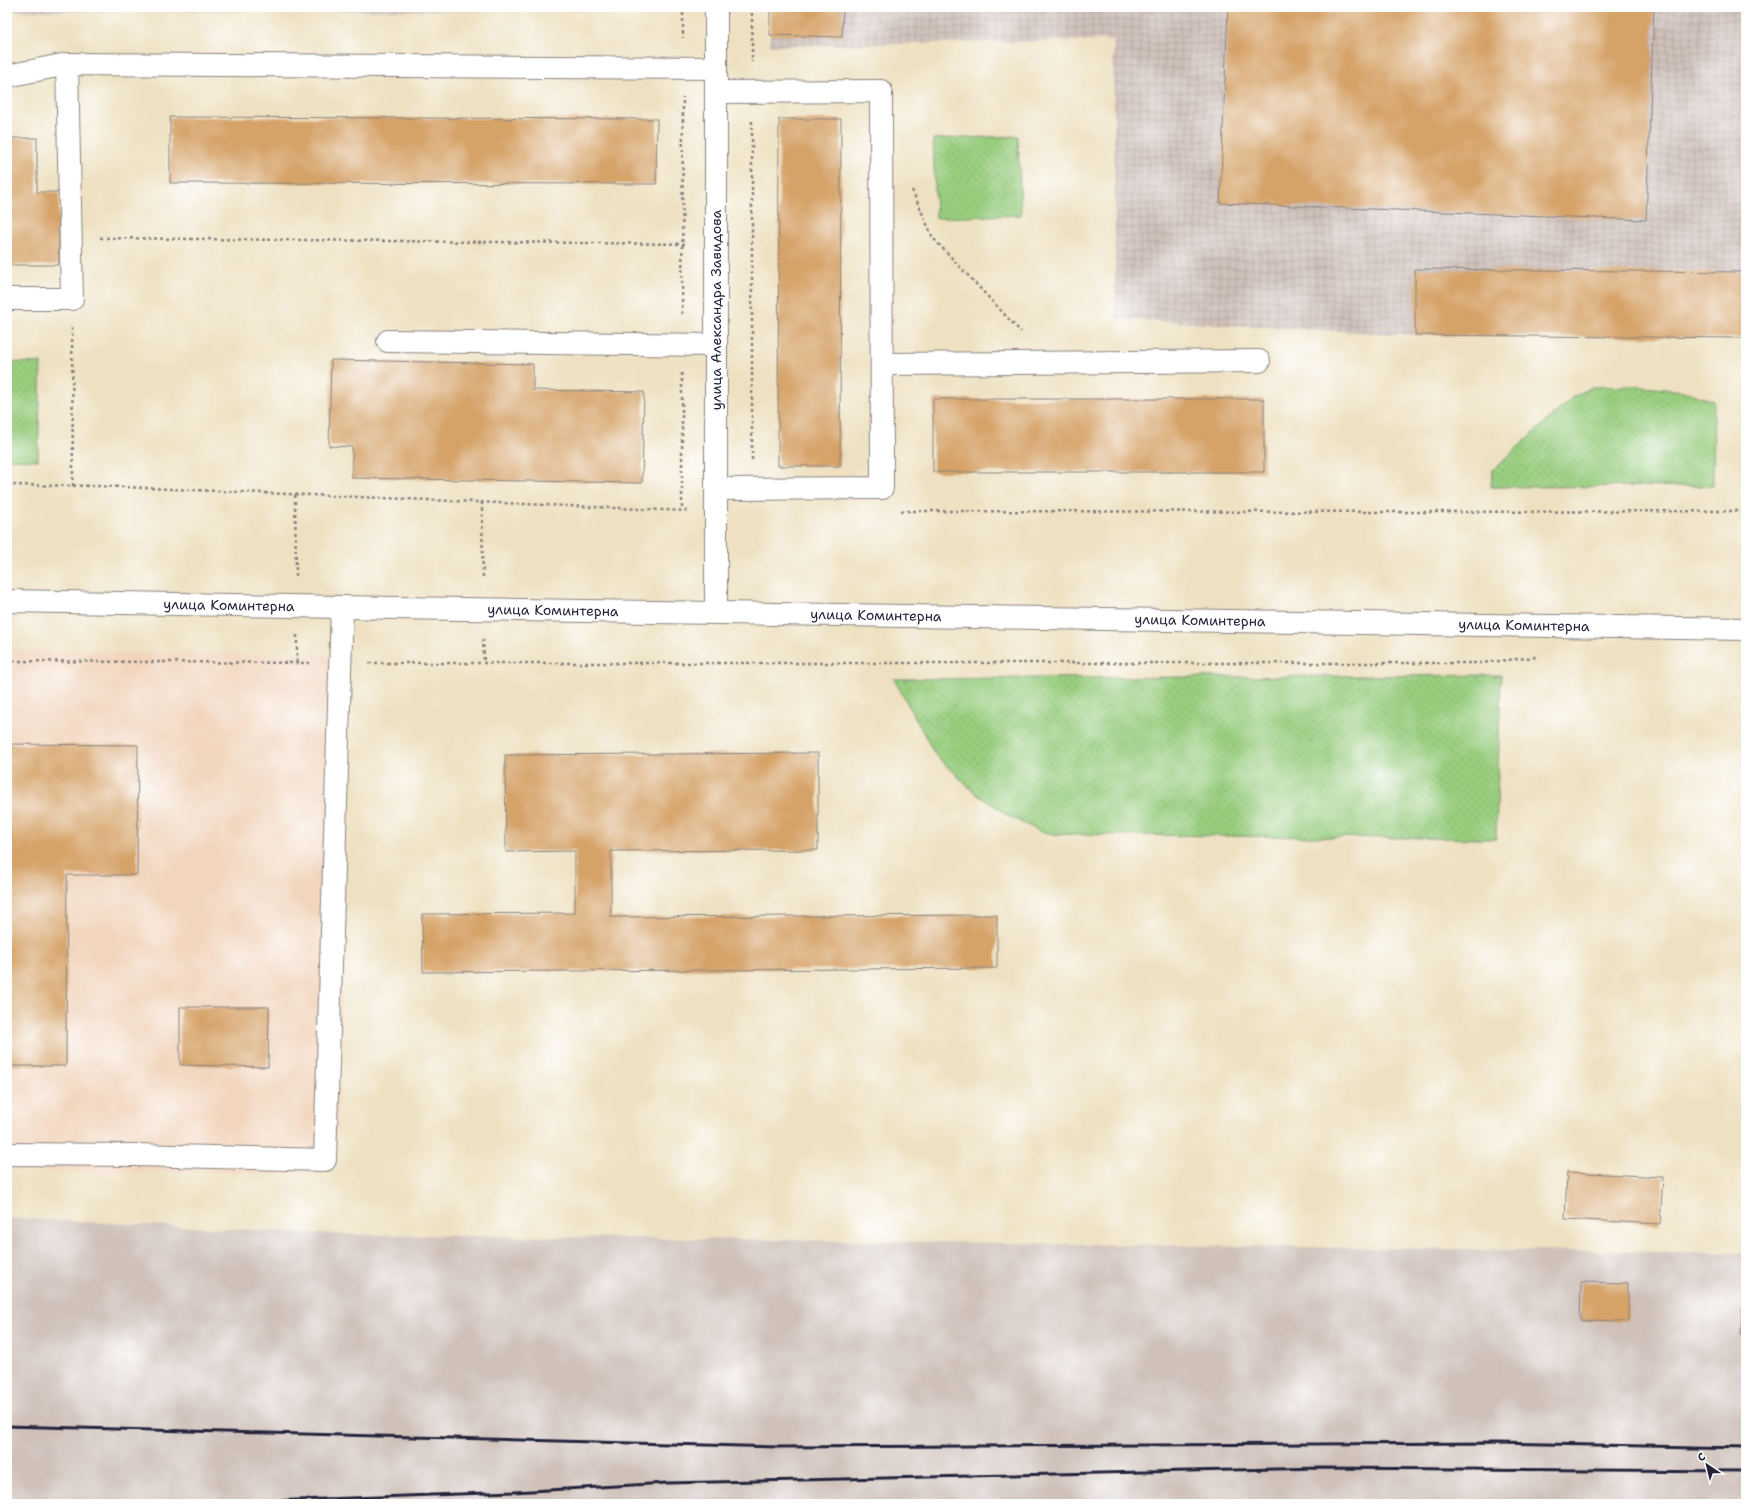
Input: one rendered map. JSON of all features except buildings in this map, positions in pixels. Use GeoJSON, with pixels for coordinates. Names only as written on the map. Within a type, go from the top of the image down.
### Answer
{"type":"FeatureCollection","features":[{"type":"Feature","properties":{"kind":"main road","name":"улица Александра Завидова"},"geometry":{"type":"LineString","coordinates":[[716,7],[716,612]]}},
{"type":"Feature","properties":{"kind":"main road"},"geometry":{"type":"LineString","coordinates":[[7,299],[72,299],[72,238],[67,64]]}},
{"type":"Feature","properties":{"kind":"main road"},"geometry":{"type":"LineString","coordinates":[[7,76],[67,64],[716,68]]}},
{"type":"Feature","properties":{"kind":"main road"},"geometry":{"type":"LineString","coordinates":[[716,92],[881,91],[882,364],[882,488],[716,489]]}},
{"type":"Feature","properties":{"kind":"main road"},"geometry":{"type":"LineString","coordinates":[[388,341],[682,345],[716,344]]}},
{"type":"Feature","properties":{"kind":"main road"},"geometry":{"type":"LineString","coordinates":[[882,364],[1259,361]]}},
{"type":"Feature","properties":{"kind":"main road","name":"улица Коминтерна"},"geometry":{"type":"LineString","coordinates":[[7,601],[1746,629]]}},
{"type":"Feature","properties":{"kind":"main road"},"geometry":{"type":"LineString","coordinates":[[7,1154],[137,1155],[325,1160],[342,607]]}},
{"type":"Feature","properties":{"kind":"path"},"geometry":{"type":"LineString","coordinates":[[682,510],[683,7]]}},
{"type":"Feature","properties":{"kind":"path"},"geometry":{"type":"LineString","coordinates":[[752,7],[752,489]]}},
{"type":"Feature","properties":{"kind":"path"},"geometry":{"type":"LineString","coordinates":[[912,189],[933,238],[1049,363]]}},
{"type":"Feature","properties":{"kind":"path"},"geometry":{"type":"LineString","coordinates":[[72,238],[716,244]]}},
{"type":"Feature","properties":{"kind":"path"},"geometry":{"type":"LineString","coordinates":[[72,299],[73,486]]}},
{"type":"Feature","properties":{"kind":"path"},"geometry":{"type":"LineString","coordinates":[[7,485],[73,486],[716,512]]}},
{"type":"Feature","properties":{"kind":"path"},"geometry":{"type":"LineString","coordinates":[[895,511],[1746,511]]}},
{"type":"Feature","properties":{"kind":"path"},"geometry":{"type":"LineString","coordinates":[[7,661],[340,663],[1480,663],[1543,657]]}},
{"type":"Feature","properties":{"kind":"shaded area"},"geometry":{"type":"Polygon","coordinates":[[[7,7],[667,7],[667,10],[7,11],[7,7]]]}},
{"type":"Feature","properties":{"kind":"shaded area"},"geometry":{"type":"Polygon","coordinates":[[[770,7],[1746,7],[1746,338],[1415,335],[1116,319],[1113,40],[770,46],[770,7]]]}},
{"type":"Feature","properties":{"kind":"shaded area"},"geometry":{"type":"Polygon","coordinates":[[[7,650],[349,656],[339,1103],[328,1173],[7,1171],[7,650]]]}},
{"type":"Feature","properties":{"kind":"shaded area"},"geometry":{"type":"Polygon","coordinates":[[[7,1218],[333,1234],[1746,1253],[1746,1504],[7,1504],[7,1218]]]}},
{"type":"Feature","properties":{"kind":"green space"},"geometry":{"type":"Polygon","coordinates":[[[1018,136],[1021,215],[936,218],[933,139],[1018,136]]]}},
{"type":"Feature","properties":{"kind":"green space"},"geometry":{"type":"Polygon","coordinates":[[[7,362],[41,363],[38,460],[7,459],[7,362]]]}},
{"type":"Feature","properties":{"kind":"green space"},"geometry":{"type":"Polygon","coordinates":[[[1635,386],[1683,391],[1714,401],[1713,486],[1491,487],[1493,470],[1573,397],[1592,387],[1635,386]]]}},
{"type":"Feature","properties":{"kind":"green space"},"geometry":{"type":"Polygon","coordinates":[[[1501,675],[1496,839],[1046,834],[1010,817],[975,793],[936,756],[894,679],[1501,675]]]}},
{"type":"Feature","properties":{"kind":"railway"},"geometry":{"type":"LineString","coordinates":[[7,1426],[778,1447],[1496,1443],[1746,1448]]}},
{"type":"Feature","properties":{"kind":"railway"},"geometry":{"type":"LineString","coordinates":[[185,1504],[514,1492],[667,1483],[1322,1468],[1746,1471]]}}]}
